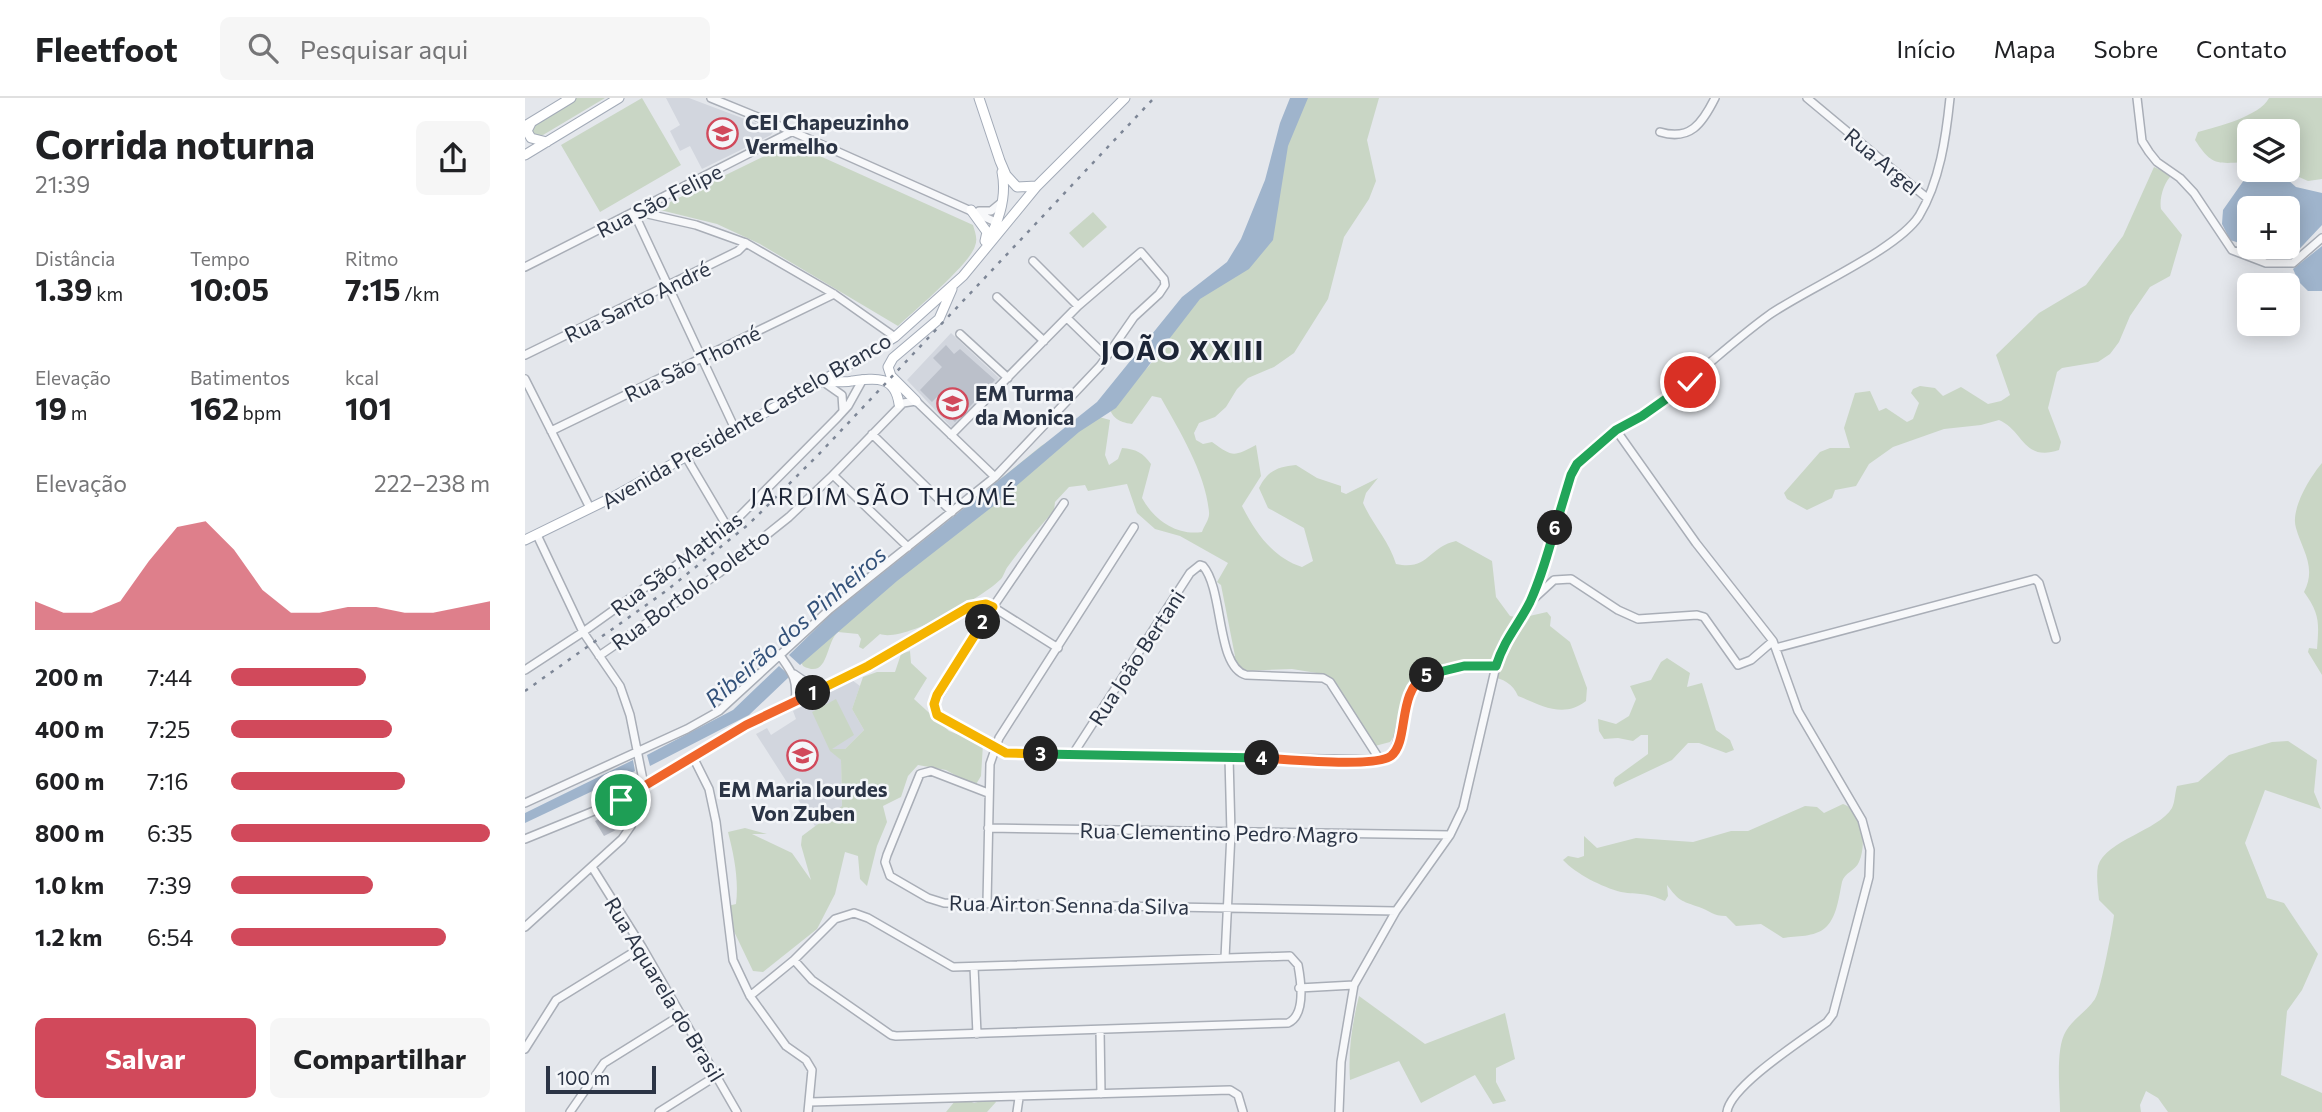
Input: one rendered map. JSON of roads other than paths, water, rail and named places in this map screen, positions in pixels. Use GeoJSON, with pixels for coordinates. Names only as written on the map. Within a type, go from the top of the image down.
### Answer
{"type":"FeatureCollection","features":[{"type":"Feature","properties":{"kind":"main road"},"geometry":{"type":"LineString","coordinates":[[547,142],[531,138],[527,131],[528,124],[571,98]]}},
{"type":"Feature","properties":{"kind":"main road"},"geometry":{"type":"LineString","coordinates":[[525,155],[619,98]]}},
{"type":"Feature","properties":{"kind":"main road"},"geometry":{"type":"LineString","coordinates":[[979,98],[1006,175],[1017,187],[1037,186]]}},
{"type":"Feature","properties":{"kind":"main road","name":"Avenida Presidente Castelo Branco"},"geometry":{"type":"LineString","coordinates":[[525,540],[686,457],[823,381],[895,337],[954,284],[1037,186],[1125,98]]}},
{"type":"Feature","properties":{"kind":"main road"},"geometry":{"type":"LineString","coordinates":[[983,250],[997,223],[1003,201],[1004,186],[1000,161]]}},
{"type":"Feature","properties":{"kind":"main road"},"geometry":{"type":"LineString","coordinates":[[971,210],[987,232],[983,250]]}},
{"type":"Feature","properties":{"kind":"main road"},"geometry":{"type":"LineString","coordinates":[[997,223],[997,236]]}},
{"type":"Feature","properties":{"kind":"main road"},"geometry":{"type":"LineString","coordinates":[[916,401],[891,376],[888,367],[893,358],[939,319],[954,284]]}},
{"type":"Feature","properties":{"kind":"main road"},"geometry":{"type":"LineString","coordinates":[[823,381],[851,382],[870,377],[890,384],[897,392],[899,404]]}},
{"type":"Feature","properties":{"kind":"street"},"geometry":{"type":"LineString","coordinates":[[711,98],[793,131],[997,223]]}},
{"type":"Feature","properties":{"kind":"street"},"geometry":{"type":"LineString","coordinates":[[1660,132],[1672,135],[1691,133],[1705,119],[1714,98]]}},
{"type":"Feature","properties":{"kind":"street","name":"Rua Argel"},"geometry":{"type":"LineString","coordinates":[[1807,98],[1927,198]]}},
{"type":"Feature","properties":{"kind":"street"},"geometry":{"type":"LineString","coordinates":[[1339,1112],[1341,1062],[1354,985],[1396,911],[1450,835],[1463,808],[1496,666],[1504,642],[1529,604],[1544,570],[1571,475],[1577,464],[1616,430],[1642,416],[1690,382],[1769,315],[1898,237],[1919,216],[1927,198],[1945,143],[1950,98]]}},
{"type":"Feature","properties":{"kind":"street"},"geometry":{"type":"LineString","coordinates":[[2137,98],[2142,141],[2157,162],[2180,178],[2195,193],[2232,250],[2266,263],[2293,263],[2322,238]]}},
{"type":"Feature","properties":{"kind":"street","name":"Rua São Felipe"},"geometry":{"type":"LineString","coordinates":[[525,267],[793,131]]}},
{"type":"Feature","properties":{"kind":"street"},"geometry":{"type":"LineString","coordinates":[[971,210],[991,211],[1003,201]]}},
{"type":"Feature","properties":{"kind":"street"},"geometry":{"type":"LineString","coordinates":[[636,212],[696,225],[746,243],[834,295],[895,337]]}},
{"type":"Feature","properties":{"kind":"street"},"geometry":{"type":"LineString","coordinates":[[636,212],[735,429]]}},
{"type":"Feature","properties":{"kind":"street","name":"Rua Santo André"},"geometry":{"type":"LineString","coordinates":[[525,355],[669,286],[738,251],[746,243]]}},
{"type":"Feature","properties":{"kind":"street"},"geometry":{"type":"LineString","coordinates":[[525,803],[639,753],[719,711],[830,609],[995,477],[1100,366],[1134,317],[1165,285],[1164,279],[1141,252],[1078,306],[951,435]]}},
{"type":"Feature","properties":{"kind":"street"},"geometry":{"type":"LineString","coordinates":[[1033,261],[1078,306]]}},
{"type":"Feature","properties":{"kind":"street","name":"Rua São Thomé"},"geometry":{"type":"LineString","coordinates":[[551,431],[834,295]]}},
{"type":"Feature","properties":{"kind":"street"},"geometry":{"type":"LineString","coordinates":[[997,298],[1044,341]]}},
{"type":"Feature","properties":{"kind":"street"},"geometry":{"type":"LineString","coordinates":[[1067,318],[1106,356]]}},
{"type":"Feature","properties":{"kind":"street"},"geometry":{"type":"LineString","coordinates":[[960,334],[1008,379]]}},
{"type":"Feature","properties":{"kind":"street"},"geometry":{"type":"LineString","coordinates":[[525,379],[590,508]]}},
{"type":"Feature","properties":{"kind":"street","name":"Rua São Mathias"},"geometry":{"type":"LineString","coordinates":[[525,670],[583,632],[728,528],[843,411],[863,379]]}},
{"type":"Feature","properties":{"kind":"street"},"geometry":{"type":"LineString","coordinates":[[823,381],[842,395],[843,411]]}},
{"type":"Feature","properties":{"kind":"street"},"geometry":{"type":"LineString","coordinates":[[899,404],[916,401],[995,477]]}},
{"type":"Feature","properties":{"kind":"street","name":"Rua Bortolo Poletto"},"geometry":{"type":"LineString","coordinates":[[599,656],[719,573],[789,517],[833,475],[899,404]]}},
{"type":"Feature","properties":{"kind":"street"},"geometry":{"type":"LineString","coordinates":[[1616,430],[1696,543],[1775,645],[1798,711],[1861,820],[1870,850],[1869,877],[1833,1014],[1827,1022],[1766,1067],[1732,1097],[1727,1112]]}},
{"type":"Feature","properties":{"kind":"street"},"geometry":{"type":"LineString","coordinates":[[872,434],[951,512]]}},
{"type":"Feature","properties":{"kind":"street"},"geometry":{"type":"LineString","coordinates":[[686,457],[728,528]]}},
{"type":"Feature","properties":{"kind":"street"},"geometry":{"type":"LineString","coordinates":[[833,475],[908,547]]}},
{"type":"Feature","properties":{"kind":"street"},"geometry":{"type":"LineString","coordinates":[[1063,503],[993,607],[934,704],[937,715],[995,749],[1017,754],[1380,760],[1394,753],[1411,692],[1421,678],[1431,673],[1464,666],[1496,666]]}},
{"type":"Feature","properties":{"kind":"street"},"geometry":{"type":"LineString","coordinates":[[987,903],[990,764],[999,738],[1134,527]]}},
{"type":"Feature","properties":{"kind":"street"},"geometry":{"type":"LineString","coordinates":[[525,927],[622,839],[640,805],[644,785],[639,753],[620,686],[583,632],[537,535]]}},
{"type":"Feature","properties":{"kind":"street","name":"Rua João Bertani"},"geometry":{"type":"LineString","coordinates":[[1073,754],[1190,573],[1196,566],[1203,566],[1212,579],[1228,657],[1236,671],[1246,675],[1323,678],[1330,682],[1380,760]]}},
{"type":"Feature","properties":{"kind":"street"},"geometry":{"type":"LineString","coordinates":[[1529,604],[1554,580],[1571,579],[1618,610],[1638,619],[1704,617],[1738,665],[1775,645],[2035,579],[2039,583],[2056,639]]}},
{"type":"Feature","properties":{"kind":"street"},"geometry":{"type":"LineString","coordinates":[[525,839],[621,800],[746,725],[868,666],[969,607],[986,604],[993,607],[1058,648]]}},
{"type":"Feature","properties":{"kind":"street"},"geometry":{"type":"LineString","coordinates":[[779,654],[794,674],[810,685],[822,688]]}},
{"type":"Feature","properties":{"kind":"street"},"geometry":{"type":"LineString","coordinates":[[794,674],[797,688],[795,703]]}},
{"type":"Feature","properties":{"kind":"street"},"geometry":{"type":"LineString","coordinates":[[693,757],[709,789],[716,822],[733,960],[750,996],[786,1046],[809,1064],[813,1083],[809,1112]]}},
{"type":"Feature","properties":{"kind":"street"},"geometry":{"type":"LineString","coordinates":[[1225,958],[1231,833],[1229,757]]}},
{"type":"Feature","properties":{"kind":"street","name":"Rua Airton Senna da Silva"},"geometry":{"type":"LineString","coordinates":[[988,793],[931,771],[920,774],[885,862],[890,876],[928,898],[944,902],[1396,911]]}},
{"type":"Feature","properties":{"kind":"street","name":"Rua Clementino Pedro Magro"},"geometry":{"type":"LineString","coordinates":[[988,828],[1450,835]]}},
{"type":"Feature","properties":{"kind":"street","name":"Rua Aquarela do Brasil"},"geometry":{"type":"LineString","coordinates":[[592,867],[642,947],[737,1112]]}},
{"type":"Feature","properties":{"kind":"street"},"geometry":{"type":"LineString","coordinates":[[750,996],[794,960],[835,919],[854,913],[868,918],[953,967],[1290,956],[1298,965],[1298,1014],[1288,1023],[891,1035],[812,980],[794,960]]}},
{"type":"Feature","properties":{"kind":"street"},"geometry":{"type":"LineString","coordinates":[[525,1049],[556,1000],[642,947]]}},
{"type":"Feature","properties":{"kind":"street"},"geometry":{"type":"LineString","coordinates":[[974,967],[977,1034]]}},
{"type":"Feature","properties":{"kind":"street"},"geometry":{"type":"LineString","coordinates":[[1299,988],[1354,985]]}},
{"type":"Feature","properties":{"kind":"street"},"geometry":{"type":"LineString","coordinates":[[570,1112],[604,1063],[681,1015]]}},
{"type":"Feature","properties":{"kind":"street"},"geometry":{"type":"LineString","coordinates":[[1100,1030],[1101,1094]]}},
{"type":"Feature","properties":{"kind":"street"},"geometry":{"type":"LineString","coordinates":[[659,1112],[716,1076]]}},
{"type":"Feature","properties":{"kind":"street"},"geometry":{"type":"LineString","coordinates":[[810,1102],[1230,1090],[1238,1095],[1243,1112]]}},
{"type":"Feature","properties":{"kind":"street"},"geometry":{"type":"LineString","coordinates":[[1017,1112],[1019,1098]]}},
{"type":"Feature","properties":{"kind":"water"},"geometry":{"type":"Polygon","coordinates":[[[1290,98],[1308,98],[1288,146],[1273,240],[1249,269],[1200,299],[1116,408],[1079,432],[992,507],[897,581],[800,665],[789,655],[830,615],[1097,402],[1182,297],[1227,262],[1241,239],[1265,180],[1280,123],[1290,98]]]}},
{"type":"Feature","properties":{"kind":"water"},"geometry":{"type":"Polygon","coordinates":[[[2243,182],[2290,182],[2296,187],[2322,193],[2322,225],[2300,248],[2300,196],[2237,196],[2237,242],[2230,240],[2222,224],[2223,210],[2243,182]]]}},
{"type":"Feature","properties":{"kind":"water"},"geometry":{"type":"Polygon","coordinates":[[[2322,246],[2322,291],[2308,291],[2300,283],[2300,273],[2295,273],[2293,269],[2322,246]]]}},
{"type":"Feature","properties":{"kind":"water"},"geometry":{"type":"Polygon","coordinates":[[[779,666],[790,676],[749,715],[650,766],[647,755],[733,710],[779,666]]]}},
{"type":"Feature","properties":{"kind":"water"},"geometry":{"type":"Polygon","coordinates":[[[633,760],[635,771],[525,823],[525,813],[633,760]]]}},
{"type":"Feature","properties":{"kind":"railway"},"geometry":{"type":"LineString","coordinates":[[525,691],[666,591],[749,524],[820,453],[1154,98]]}},
{"type":"Feature","properties":{"kind":"place","name":"CEI Chapeuzinho Vermelho"},"geometry":{"type":"Point","coordinates":[722,133]}},
{"type":"Feature","properties":{"kind":"place","name":"EM Turma da Monica"},"geometry":{"type":"Point","coordinates":[952,404]}},
{"type":"Feature","properties":{"kind":"place","name":"EM Maria lourdes Von Zuben"},"geometry":{"type":"Point","coordinates":[803,756]}},
{"type":"Feature","properties":{"kind":"district","name":"JOÃO XXIII"},"geometry":{"type":"Point","coordinates":[1183,349]}},
{"type":"Feature","properties":{"kind":"district","name":"JARDIM SÃO THOMÉ"},"geometry":{"type":"Point","coordinates":[884,495]}},
{"type":"Feature","properties":{"kind":"water label","name":"Ribeirão dos Pinheiros"},"geometry":{"type":"Point","coordinates":[795,626]}}]}
